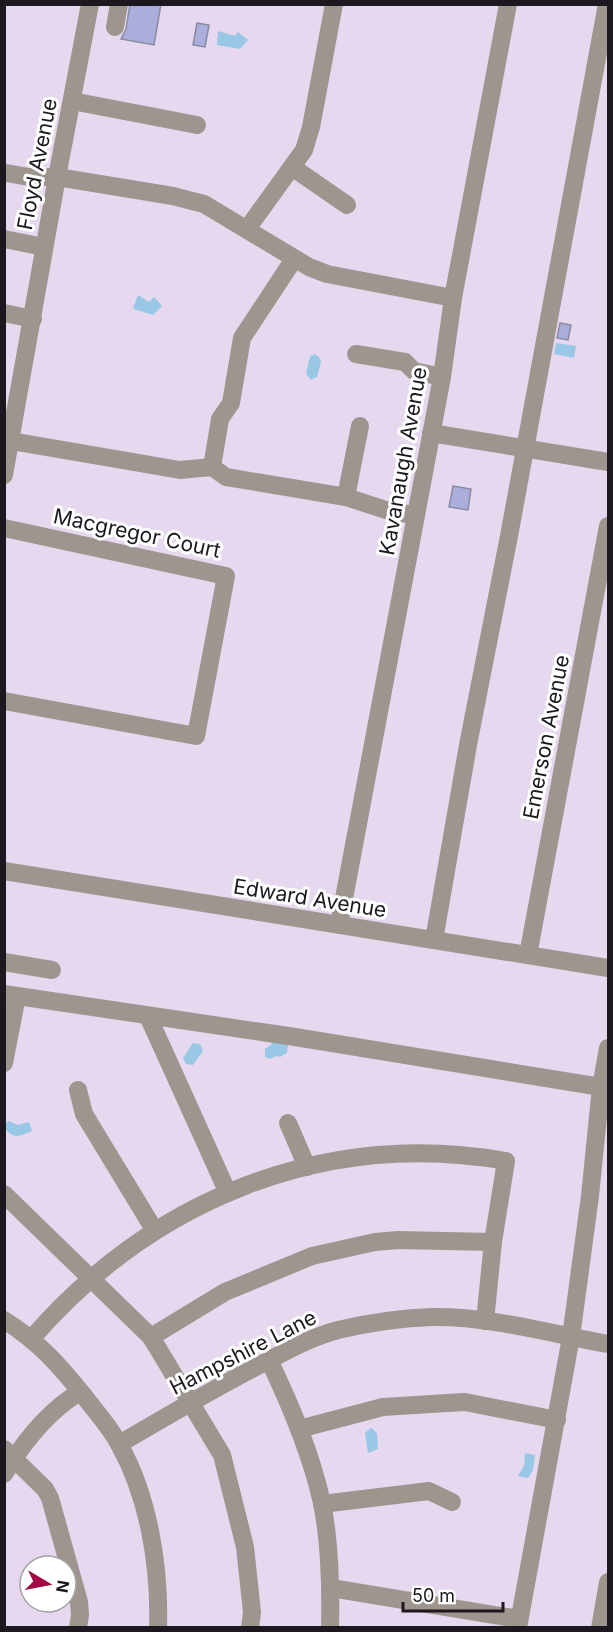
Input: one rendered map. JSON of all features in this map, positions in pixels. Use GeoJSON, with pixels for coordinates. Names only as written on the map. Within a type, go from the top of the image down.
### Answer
{"type":"FeatureCollection","features":[{"type":"Feature","properties":{"kind":"street","name":"Floyd Avenue"},"geometry":{"type":"LineString","coordinates":[[4,475],[11,441],[13,379],[33,319],[44,247],[90,4]]}},
{"type":"Feature","properties":{"kind":"street"},"geometry":{"type":"LineString","coordinates":[[115,27],[119,4]]}},
{"type":"Feature","properties":{"kind":"street"},"geometry":{"type":"LineString","coordinates":[[248,230],[304,150],[334,4]]}},
{"type":"Feature","properties":{"kind":"street","name":"Kavanaugh Avenue"},"geometry":{"type":"LineString","coordinates":[[339,925],[442,377],[453,298],[508,4]]}},
{"type":"Feature","properties":{"kind":"street"},"geometry":{"type":"LineString","coordinates":[[434,940],[468,745],[606,4]]}},
{"type":"Feature","properties":{"kind":"street"},"geometry":{"type":"LineString","coordinates":[[72,101],[196,124]]}},
{"type":"Feature","properties":{"kind":"street"},"geometry":{"type":"LineString","coordinates":[[292,167],[346,205]]}},
{"type":"Feature","properties":{"kind":"street"},"geometry":{"type":"LineString","coordinates":[[6,173],[29,177],[57,177],[173,196],[204,204],[309,267],[327,273],[453,298]]}},
{"type":"Feature","properties":{"kind":"street"},"geometry":{"type":"LineString","coordinates":[[4,239],[44,247]]}},
{"type":"Feature","properties":{"kind":"street"},"geometry":{"type":"LineString","coordinates":[[212,467],[220,419],[231,403],[242,338],[294,260]]}},
{"type":"Feature","properties":{"kind":"street"},"geometry":{"type":"LineString","coordinates":[[4,313],[33,319]]}},
{"type":"Feature","properties":{"kind":"street"},"geometry":{"type":"LineString","coordinates":[[356,354],[405,362],[414,371],[442,377]]}},
{"type":"Feature","properties":{"kind":"street"},"geometry":{"type":"LineString","coordinates":[[346,497],[360,426]]}},
{"type":"Feature","properties":{"kind":"street"},"geometry":{"type":"LineString","coordinates":[[431,433],[609,462]]}},
{"type":"Feature","properties":{"kind":"street"},"geometry":{"type":"LineString","coordinates":[[11,441],[180,470],[212,467],[226,477],[346,497],[392,512],[416,515]]}},
{"type":"Feature","properties":{"kind":"street","name":"Emerson Avenue"},"geometry":{"type":"LineString","coordinates":[[528,955],[609,526]]}},
{"type":"Feature","properties":{"kind":"street","name":"Macgregor Court"},"geometry":{"type":"LineString","coordinates":[[4,528],[226,576],[196,736],[4,701]]}},
{"type":"Feature","properties":{"kind":"street","name":"Edward Avenue"},"geometry":{"type":"LineString","coordinates":[[4,871],[609,968]]}},
{"type":"Feature","properties":{"kind":"street"},"geometry":{"type":"LineString","coordinates":[[4,962],[52,970]]}},
{"type":"Feature","properties":{"kind":"street"},"geometry":{"type":"LineString","coordinates":[[4,1063],[11,995],[306,1039],[601,1087]]}},
{"type":"Feature","properties":{"kind":"street"},"geometry":{"type":"LineString","coordinates":[[148,1016],[228,1193]]}},
{"type":"Feature","properties":{"kind":"street"},"geometry":{"type":"LineString","coordinates":[[331,1588],[519,1623],[570,1337],[590,1196],[601,1087],[609,1048]]}},
{"type":"Feature","properties":{"kind":"street"},"geometry":{"type":"LineString","coordinates":[[78,1090],[84,1114],[155,1231]]}},
{"type":"Feature","properties":{"kind":"street"},"geometry":{"type":"LineString","coordinates":[[288,1123],[307,1167]]}},
{"type":"Feature","properties":{"kind":"street"},"geometry":{"type":"LineString","coordinates":[[32,1338],[55,1312],[91,1278],[118,1256],[177,1217],[253,1183],[307,1167],[332,1161],[398,1154],[445,1154],[506,1161],[493,1242],[485,1321]]}},
{"type":"Feature","properties":{"kind":"street"},"geometry":{"type":"LineString","coordinates":[[4,1194],[151,1336],[222,1455],[245,1547],[252,1612],[250,1628]]}},
{"type":"Feature","properties":{"kind":"street"},"geometry":{"type":"LineString","coordinates":[[151,1336],[225,1292],[312,1256],[375,1242],[398,1240],[493,1242]]}},
{"type":"Feature","properties":{"kind":"street","name":"Hampshire Lane"},"geometry":{"type":"LineString","coordinates":[[119,1444],[190,1401],[301,1344],[337,1330],[393,1320],[434,1317],[485,1321],[609,1344]]}},
{"type":"Feature","properties":{"kind":"street"},"geometry":{"type":"LineString","coordinates":[[4,1320],[32,1338],[60,1365],[119,1444],[140,1496],[148,1524],[156,1564],[159,1600],[158,1628]]}},
{"type":"Feature","properties":{"kind":"street"},"geometry":{"type":"LineString","coordinates":[[269,1360],[290,1404],[313,1469],[322,1504],[331,1588],[330,1628]]}},
{"type":"Feature","properties":{"kind":"street"},"geometry":{"type":"LineString","coordinates":[[78,1628],[79,1602],[50,1498],[45,1489],[8,1461],[64,1402],[80,1392]]}},
{"type":"Feature","properties":{"kind":"street"},"geometry":{"type":"LineString","coordinates":[[299,1429],[383,1407],[465,1402],[557,1420]]}},
{"type":"Feature","properties":{"kind":"street"},"geometry":{"type":"LineString","coordinates":[[322,1504],[429,1491],[452,1502]]}},
{"type":"Feature","properties":{"kind":"street"},"geometry":{"type":"LineString","coordinates":[[600,1628],[609,1582]]}},
{"type":"Feature","properties":{"kind":"water"},"geometry":{"type":"Polygon","coordinates":[[[218,31],[235,36],[238,32],[248,40],[240,49],[217,45],[218,31]]]}},
{"type":"Feature","properties":{"kind":"water"},"geometry":{"type":"Polygon","coordinates":[[[138,295],[149,302],[154,297],[162,306],[153,315],[134,309],[138,295]]]}},
{"type":"Feature","properties":{"kind":"water"},"geometry":{"type":"Polygon","coordinates":[[[556,343],[576,346],[574,358],[554,354],[556,343]]]}},
{"type":"Feature","properties":{"kind":"water"},"geometry":{"type":"Polygon","coordinates":[[[314,354],[321,362],[317,377],[311,380],[306,374],[310,357],[314,354]]]}},
{"type":"Feature","properties":{"kind":"water"},"geometry":{"type":"Polygon","coordinates":[[[272,1042],[288,1045],[287,1053],[270,1059],[265,1057],[265,1049],[272,1042]]]}},
{"type":"Feature","properties":{"kind":"water"},"geometry":{"type":"Polygon","coordinates":[[[193,1043],[200,1044],[203,1051],[193,1065],[186,1064],[183,1058],[193,1043]]]}},
{"type":"Feature","properties":{"kind":"water"},"geometry":{"type":"Polygon","coordinates":[[[8,1121],[18,1125],[29,1122],[32,1131],[14,1136],[5,1128],[8,1121]]]}},
{"type":"Feature","properties":{"kind":"water"},"geometry":{"type":"Polygon","coordinates":[[[372,1428],[377,1434],[378,1449],[368,1453],[365,1433],[372,1428]]]}},
{"type":"Feature","properties":{"kind":"water"},"geometry":{"type":"Polygon","coordinates":[[[525,1453],[535,1455],[533,1470],[528,1478],[518,1476],[524,1466],[525,1453]]]}},
{"type":"Feature","properties":{"kind":"building"},"geometry":{"type":"Polygon","coordinates":[[[130,4],[161,4],[154,45],[121,39],[126,29],[130,4]]]}},
{"type":"Feature","properties":{"kind":"building"},"geometry":{"type":"Polygon","coordinates":[[[197,23],[209,25],[205,47],[193,45],[197,23]]]}},
{"type":"Feature","properties":{"kind":"building"},"geometry":{"type":"Polygon","coordinates":[[[560,323],[571,325],[568,340],[557,338],[560,323]]]}},
{"type":"Feature","properties":{"kind":"building"},"geometry":{"type":"Polygon","coordinates":[[[453,486],[471,489],[468,510],[449,507],[453,486]]]}}]}
